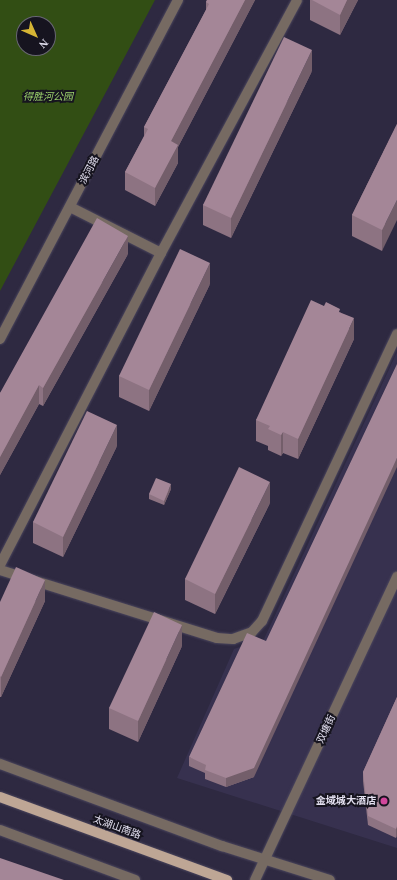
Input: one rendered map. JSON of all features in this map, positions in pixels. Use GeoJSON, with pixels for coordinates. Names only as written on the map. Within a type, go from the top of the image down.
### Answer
{"type":"FeatureCollection","features":[{"type":"Feature","properties":{"kind":"main road","name":"太湖山南路"},"geometry":{"type":"LineString","coordinates":[[0,797],[227,880]]}},
{"type":"Feature","properties":{"kind":"street","name":"滨河路"},"geometry":{"type":"LineString","coordinates":[[0,339],[178,0]]}},
{"type":"Feature","properties":{"kind":"street"},"geometry":{"type":"LineString","coordinates":[[0,565],[161,253],[297,0]]}},
{"type":"Feature","properties":{"kind":"street"},"geometry":{"type":"LineString","coordinates":[[70,207],[161,253]]}},
{"type":"Feature","properties":{"kind":"street"},"geometry":{"type":"LineString","coordinates":[[0,570],[217,638],[233,639],[252,632],[262,622],[397,334]]}},
{"type":"Feature","properties":{"kind":"street","name":"双塘街"},"geometry":{"type":"LineString","coordinates":[[255,880],[397,577]]}},
{"type":"Feature","properties":{"kind":"street"},"geometry":{"type":"LineString","coordinates":[[0,764],[222,846],[330,880]]}},
{"type":"Feature","properties":{"kind":"street"},"geometry":{"type":"LineString","coordinates":[[0,830],[135,880]]}},
{"type":"Feature","properties":{"kind":"shaded area"},"geometry":{"type":"Polygon","coordinates":[[[397,352],[397,848],[177,778],[234,649],[264,639],[397,352]]]}},
{"type":"Feature","properties":{"kind":"green space","name":"得胜河公园"},"geometry":{"type":"Polygon","coordinates":[[[0,0],[155,0],[0,291],[0,0]]]}},
{"type":"Feature","properties":{"kind":"building"},"geometry":{"type":"Polygon","coordinates":[[[207,0],[245,0],[171,141],[178,145],[155,188],[125,172],[148,129],[144,127],[209,4],[206,2],[207,0]]]}},
{"type":"Feature","properties":{"kind":"building"},"geometry":{"type":"Polygon","coordinates":[[[312,0],[347,0],[340,15],[312,0]]]}},
{"type":"Feature","properties":{"kind":"building"},"geometry":{"type":"Polygon","coordinates":[[[284,37],[312,50],[231,218],[203,205],[284,37]]]}},
{"type":"Feature","properties":{"kind":"building"},"geometry":{"type":"Polygon","coordinates":[[[397,124],[397,200],[382,230],[352,215],[397,124]]]}},
{"type":"Feature","properties":{"kind":"building"},"geometry":{"type":"Polygon","coordinates":[[[97,218],[128,236],[43,388],[39,385],[0,457],[0,393],[97,218]]]}},
{"type":"Feature","properties":{"kind":"building"},"geometry":{"type":"Polygon","coordinates":[[[180,249],[210,263],[149,390],[119,376],[180,249]]]}},
{"type":"Feature","properties":{"kind":"building"},"geometry":{"type":"Polygon","coordinates":[[[311,300],[324,306],[326,302],[340,309],[339,312],[354,318],[298,439],[283,432],[281,435],[268,429],[270,426],[256,420],[311,300]]]}},
{"type":"Feature","properties":{"kind":"building"},"geometry":{"type":"Polygon","coordinates":[[[397,364],[397,458],[254,768],[226,778],[205,770],[206,765],[189,757],[247,633],[266,641],[397,364]]]}},
{"type":"Feature","properties":{"kind":"building"},"geometry":{"type":"Polygon","coordinates":[[[87,411],[117,425],[63,537],[33,522],[87,411]]]}},
{"type":"Feature","properties":{"kind":"building"},"geometry":{"type":"Polygon","coordinates":[[[239,467],[270,482],[215,594],[185,579],[239,467]]]}},
{"type":"Feature","properties":{"kind":"building"},"geometry":{"type":"Polygon","coordinates":[[[156,478],[171,484],[164,501],[149,494],[156,478]]]}},
{"type":"Feature","properties":{"kind":"building"},"geometry":{"type":"Polygon","coordinates":[[[16,567],[45,580],[1,677],[0,602],[16,567]]]}},
{"type":"Feature","properties":{"kind":"building"},"geometry":{"type":"Polygon","coordinates":[[[154,612],[182,625],[138,721],[109,708],[154,612]]]}},
{"type":"Feature","properties":{"kind":"building"},"geometry":{"type":"Polygon","coordinates":[[[397,697],[396,829],[368,816],[363,772],[397,697]]]}},
{"type":"Feature","properties":{"kind":"building"},"geometry":{"type":"Polygon","coordinates":[[[0,858],[64,880],[0,880],[0,858]]]}},
{"type":"Feature","properties":{"kind":"place","name":"金域城大酒店"},"geometry":{"type":"Point","coordinates":[384,801]}}]}
